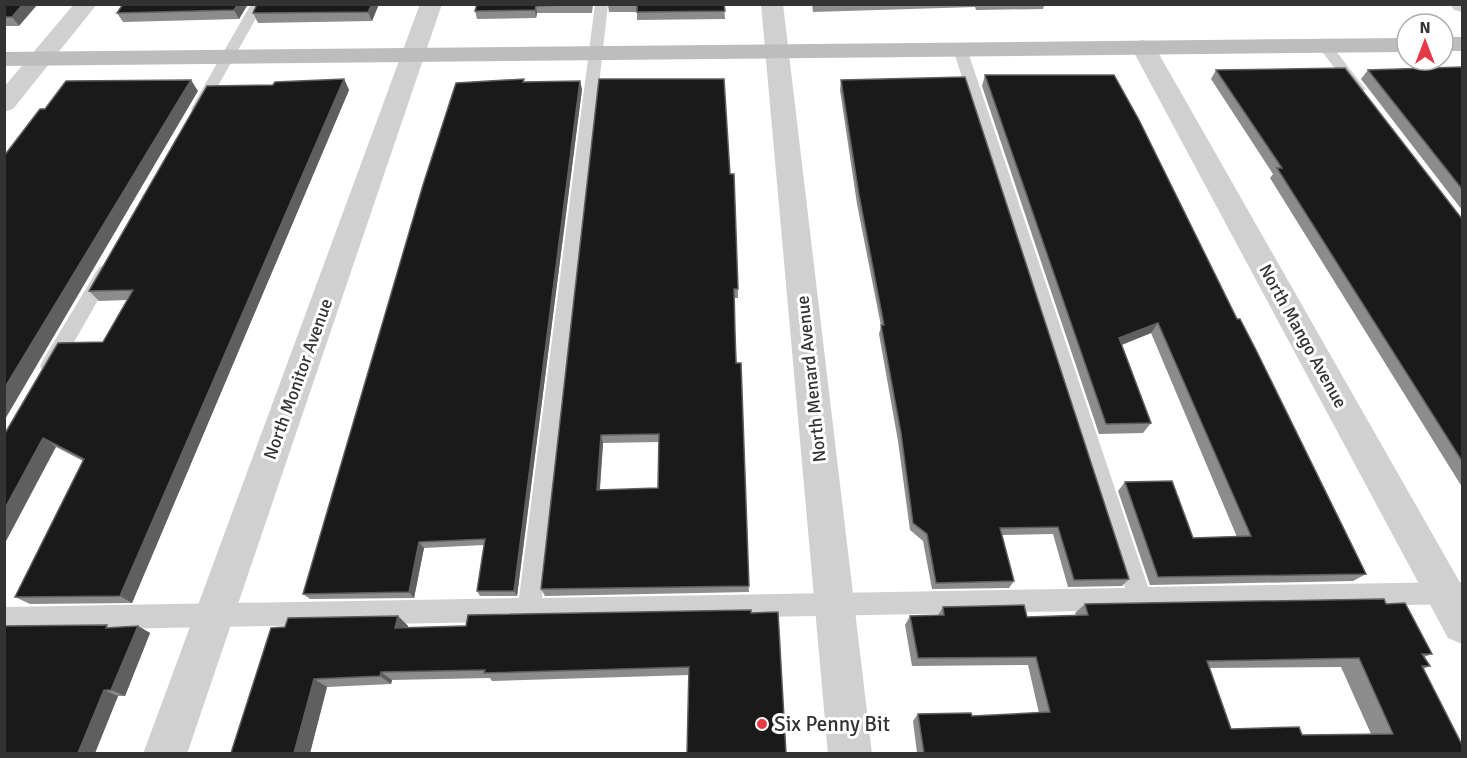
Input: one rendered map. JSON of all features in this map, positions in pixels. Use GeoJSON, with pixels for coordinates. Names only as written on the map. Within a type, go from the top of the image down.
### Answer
{"type":"FeatureCollection","features":[{"type":"Feature","properties":{"kind":"street"},"geometry":{"type":"LineString","coordinates":[[4,104],[86,4]]}},
{"type":"Feature","properties":{"kind":"street","name":"North Monitor Avenue"},"geometry":{"type":"LineString","coordinates":[[165,753],[431,4]]}},
{"type":"Feature","properties":{"kind":"street","name":"North Menard Avenue"},"geometry":{"type":"LineString","coordinates":[[772,4],[850,753]]}},
{"type":"Feature","properties":{"kind":"street"},"geometry":{"type":"LineString","coordinates":[[4,59],[1395,45]]}},
{"type":"Feature","properties":{"kind":"street","name":"North Mango Avenue"},"geometry":{"type":"LineString","coordinates":[[1143,47],[1454,593],[1462,624]]}},
{"type":"Feature","properties":{"kind":"lane"},"geometry":{"type":"LineString","coordinates":[[189,126],[258,4]]}},
{"type":"Feature","properties":{"kind":"lane"},"geometry":{"type":"LineString","coordinates":[[529,610],[602,4]]}},
{"type":"Feature","properties":{"kind":"lane"},"geometry":{"type":"LineString","coordinates":[[1324,45],[1368,102]]}},
{"type":"Feature","properties":{"kind":"lane"},"geometry":{"type":"LineString","coordinates":[[960,49],[1140,599]]}},
{"type":"Feature","properties":{"kind":"lane"},"geometry":{"type":"LineString","coordinates":[[40,384],[111,261]]}},
{"type":"Feature","properties":{"kind":"lane"},"geometry":{"type":"LineString","coordinates":[[4,619],[1454,593]]}},
{"type":"Feature","properties":{"kind":"building"},"geometry":{"type":"Polygon","coordinates":[[[4,4],[23,4],[12,17],[4,17],[4,4]]]}},
{"type":"Feature","properties":{"kind":"building"},"geometry":{"type":"Polygon","coordinates":[[[123,4],[238,4],[234,10],[117,13],[123,4]]]}},
{"type":"Feature","properties":{"kind":"building"},"geometry":{"type":"Polygon","coordinates":[[[257,4],[372,4],[368,12],[253,13],[257,4]]]}},
{"type":"Feature","properties":{"kind":"building"},"geometry":{"type":"Polygon","coordinates":[[[477,4],[591,4],[536,6],[535,10],[475,11],[477,4]]]}},
{"type":"Feature","properties":{"kind":"building"},"geometry":{"type":"Polygon","coordinates":[[[637,4],[724,4],[725,11],[637,12],[637,4]]]}},
{"type":"Feature","properties":{"kind":"building"},"geometry":{"type":"Polygon","coordinates":[[[1455,67],[1462,67],[1462,189],[1368,70],[1455,72],[1455,67]]]}},
{"type":"Feature","properties":{"kind":"building"},"geometry":{"type":"Polygon","coordinates":[[[1345,68],[1462,219],[1462,461],[1277,168],[1282,168],[1216,70],[1345,68]]]}},
{"type":"Feature","properties":{"kind":"building"},"geometry":{"type":"Polygon","coordinates":[[[985,75],[1114,75],[1139,120],[1237,319],[1240,319],[1256,350],[1366,574],[1158,577],[1125,482],[1172,481],[1193,538],[1251,536],[1158,323],[1119,338],[1151,423],[1106,424],[985,75]]]}},
{"type":"Feature","properties":{"kind":"building"},"geometry":{"type":"Polygon","coordinates":[[[965,77],[1129,579],[1074,580],[1058,527],[1000,528],[1014,581],[936,583],[927,534],[913,523],[901,433],[881,325],[884,325],[859,195],[841,80],[965,77]]]}},
{"type":"Feature","properties":{"kind":"building"},"geometry":{"type":"Polygon","coordinates":[[[344,79],[120,596],[15,597],[84,459],[43,438],[4,510],[4,435],[58,343],[103,342],[133,290],[89,291],[207,86],[273,85],[275,82],[344,79]]]}},
{"type":"Feature","properties":{"kind":"building"},"geometry":{"type":"Polygon","coordinates":[[[524,79],[523,82],[580,81],[514,591],[477,591],[485,539],[419,542],[409,592],[303,594],[423,185],[456,83],[524,79]]]}},
{"type":"Feature","properties":{"kind":"building"},"geometry":{"type":"Polygon","coordinates":[[[599,79],[724,79],[730,174],[734,174],[738,289],[734,289],[736,363],[741,363],[749,586],[541,589],[599,79]],[[659,434],[601,435],[597,490],[658,488],[659,434]]]}},
{"type":"Feature","properties":{"kind":"building"},"geometry":{"type":"Polygon","coordinates":[[[191,80],[4,389],[4,156],[40,109],[45,109],[66,81],[191,80]]]}},
{"type":"Feature","properties":{"kind":"building"},"geometry":{"type":"Polygon","coordinates":[[[1384,599],[1386,604],[1405,603],[1432,654],[1422,654],[1430,666],[1422,666],[1462,745],[1462,753],[924,753],[918,714],[971,713],[972,716],[1050,712],[1036,657],[918,658],[910,616],[944,615],[943,607],[1024,605],[1027,617],[1088,615],[1085,604],[1384,599]],[[1359,658],[1207,661],[1231,729],[1299,727],[1302,735],[1393,734],[1359,658]]]}},
{"type":"Feature","properties":{"kind":"building"},"geometry":{"type":"Polygon","coordinates":[[[751,610],[751,613],[778,612],[786,753],[687,753],[689,667],[484,673],[485,670],[381,672],[380,676],[314,679],[294,753],[231,753],[271,628],[285,627],[288,618],[398,616],[395,628],[466,626],[468,615],[751,610]]]}},
{"type":"Feature","properties":{"kind":"building"},"geometry":{"type":"Polygon","coordinates":[[[107,625],[106,628],[138,626],[111,690],[104,690],[78,753],[4,753],[4,626],[107,625]]]}},
{"type":"Feature","properties":{"kind":"place","name":"Six Penny Bit"},"geometry":{"type":"Point","coordinates":[762,724]}}]}
